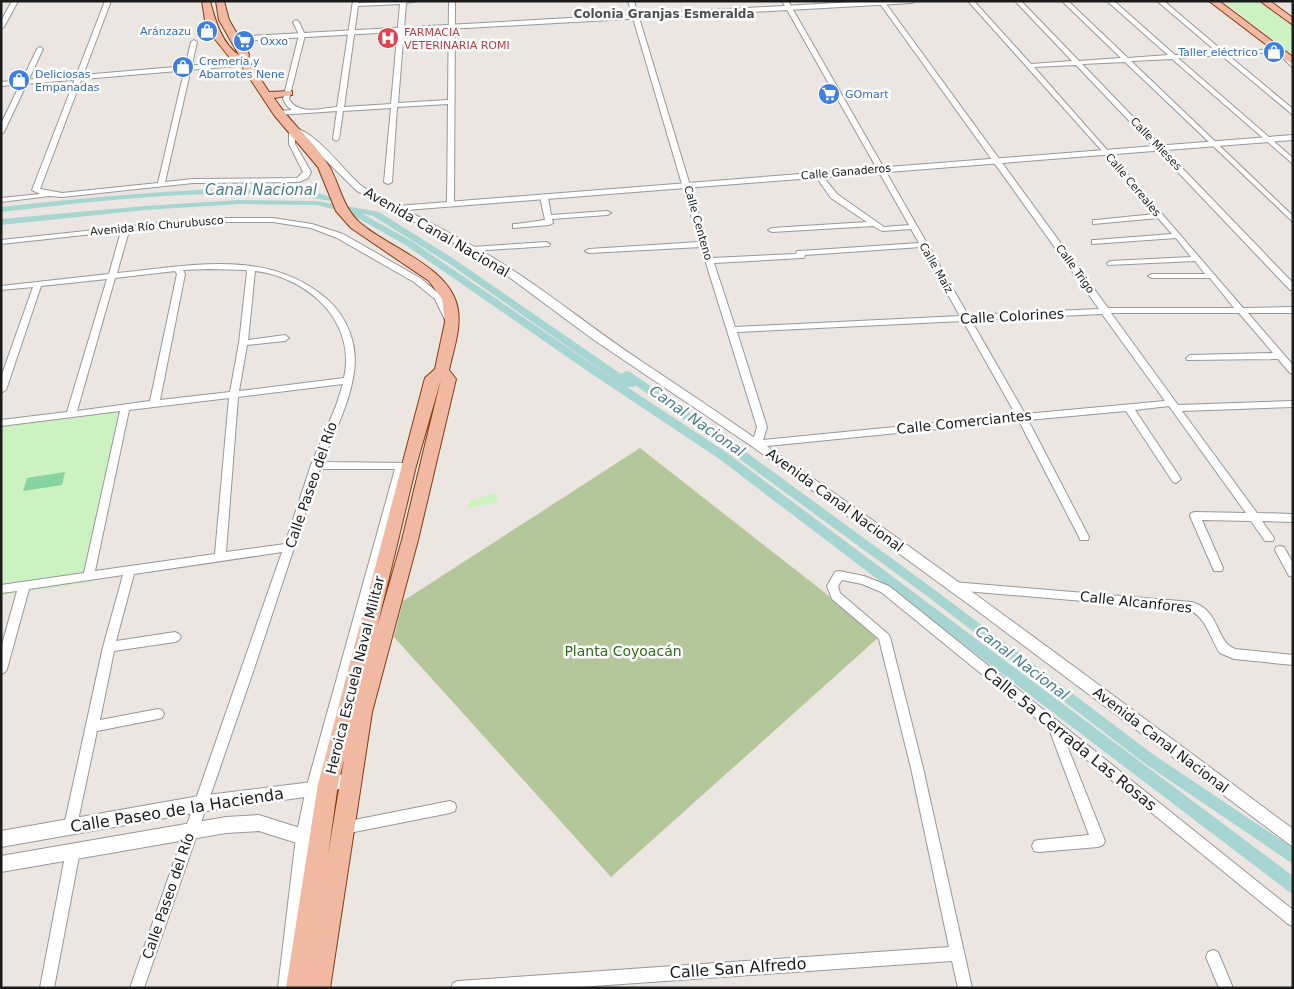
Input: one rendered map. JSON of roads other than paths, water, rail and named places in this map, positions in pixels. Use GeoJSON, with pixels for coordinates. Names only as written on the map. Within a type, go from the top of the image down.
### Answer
{"type":"FeatureCollection","features":[{"type":"Feature","properties":{"kind":"main road"},"geometry":{"type":"LineString","coordinates":[[206,1],[210,20],[219,38],[233,56],[244,62],[244,54],[224,20],[220,1]]}},
{"type":"Feature","properties":{"kind":"main road"},"geometry":{"type":"LineString","coordinates":[[1213,1],[1291,61]]}},
{"type":"Feature","properties":{"kind":"main road"},"geometry":{"type":"LineString","coordinates":[[1264,1],[1293,22]]}},
{"type":"Feature","properties":{"kind":"main road","name":"Heroica Escuela Naval Militar"},"geometry":{"type":"LineString","coordinates":[[244,62],[277,111],[318,159],[340,208],[355,225],[434,278],[445,289],[454,312],[442,371],[432,378],[404,466],[320,786],[311,839],[298,988]]}},
{"type":"Feature","properties":{"kind":"main road"},"geometry":{"type":"LineString","coordinates":[[265,94],[274,96],[287,95]]}},
{"type":"Feature","properties":{"kind":"main road"},"geometry":{"type":"LineString","coordinates":[[277,111],[287,95]]}},
{"type":"Feature","properties":{"kind":"main road","name":"Heroica Escuela Naval Militar"},"geometry":{"type":"LineString","coordinates":[[318,988],[362,712],[410,540],[448,379],[442,371]]}},
{"type":"Feature","properties":{"kind":"street"},"geometry":{"type":"LineString","coordinates":[[1,27],[15,1]]}},
{"type":"Feature","properties":{"kind":"street"},"geometry":{"type":"LineString","coordinates":[[52,194],[36,190],[108,1]]}},
{"type":"Feature","properties":{"kind":"street"},"geometry":{"type":"LineString","coordinates":[[336,139],[356,3],[414,1]]}},
{"type":"Feature","properties":{"kind":"street"},"geometry":{"type":"LineString","coordinates":[[451,204],[452,1]]}},
{"type":"Feature","properties":{"kind":"street","name":"Calle Centeno"},"geometry":{"type":"LineString","coordinates":[[631,1],[688,185],[709,261],[762,427],[757,444]]}},
{"type":"Feature","properties":{"kind":"street"},"geometry":{"type":"LineString","coordinates":[[234,39],[636,16],[787,5],[912,1]]}},
{"type":"Feature","properties":{"kind":"street","name":"Calle Cereales"},"geometry":{"type":"LineString","coordinates":[[971,1],[1105,151],[1293,370]]}},
{"type":"Feature","properties":{"kind":"street","name":"Calle Mieses"},"geometry":{"type":"LineString","coordinates":[[1018,1],[1293,288]]}},
{"type":"Feature","properties":{"kind":"street"},"geometry":{"type":"LineString","coordinates":[[1064,1],[1293,220]]}},
{"type":"Feature","properties":{"kind":"street"},"geometry":{"type":"LineString","coordinates":[[1110,1],[1264,139],[1293,162]]}},
{"type":"Feature","properties":{"kind":"street"},"geometry":{"type":"LineString","coordinates":[[1160,1],[1293,113]]}},
{"type":"Feature","properties":{"kind":"street"},"geometry":{"type":"LineString","coordinates":[[388,182],[403,2]]}},
{"type":"Feature","properties":{"kind":"street","name":"Calle Trigo"},"geometry":{"type":"LineString","coordinates":[[881,2],[1269,538]]}},
{"type":"Feature","properties":{"kind":"street","name":"Calle Maíz"},"geometry":{"type":"LineString","coordinates":[[787,5],[881,169],[922,246],[1021,416],[1084,537]]}},
{"type":"Feature","properties":{"kind":"street"},"geometry":{"type":"LineString","coordinates":[[296,22],[302,35],[287,95],[289,106],[299,112]]}},
{"type":"Feature","properties":{"kind":"street"},"geometry":{"type":"LineString","coordinates":[[161,184],[194,42]]}},
{"type":"Feature","properties":{"kind":"street"},"geometry":{"type":"LineString","coordinates":[[1,132],[40,49]]}},
{"type":"Feature","properties":{"kind":"street"},"geometry":{"type":"LineString","coordinates":[[1028,66],[1276,50]]}},
{"type":"Feature","properties":{"kind":"street"},"geometry":{"type":"LineString","coordinates":[[1,84],[188,69],[244,62]]}},
{"type":"Feature","properties":{"kind":"street"},"geometry":{"type":"LineString","coordinates":[[277,111],[299,112],[451,102]]}},
{"type":"Feature","properties":{"kind":"street"},"geometry":{"type":"LineString","coordinates":[[1,200],[227,179],[294,180],[306,175],[292,144],[292,130]]}},
{"type":"Feature","properties":{"kind":"street","name":"Avenida Canal Nacional"},"geometry":{"type":"LineString","coordinates":[[292,130],[308,137],[360,189],[472,248],[509,272],[598,338],[757,444],[953,586],[1293,839]]}},
{"type":"Feature","properties":{"kind":"street","name":"Calle Ganaderos"},"geometry":{"type":"LineString","coordinates":[[399,208],[1293,137]]}},
{"type":"Feature","properties":{"kind":"street"},"geometry":{"type":"LineString","coordinates":[[818,174],[834,196],[873,224],[882,229],[912,227]]}},
{"type":"Feature","properties":{"kind":"street"},"geometry":{"type":"LineString","coordinates":[[544,197],[549,223]]}},
{"type":"Feature","properties":{"kind":"street"},"geometry":{"type":"LineString","coordinates":[[516,226],[549,223],[607,213]]}},
{"type":"Feature","properties":{"kind":"street"},"geometry":{"type":"LineString","coordinates":[[1096,222],[1159,216]]}},
{"type":"Feature","properties":{"kind":"street","name":"Avenida Río Churubusco"},"geometry":{"type":"LineString","coordinates":[[1,242],[126,228],[236,220],[273,220],[312,226],[340,236],[417,280],[439,298],[445,309],[450,331]]}},
{"type":"Feature","properties":{"kind":"street"},"geometry":{"type":"LineString","coordinates":[[772,230],[873,224]]}},
{"type":"Feature","properties":{"kind":"street"},"geometry":{"type":"LineString","coordinates":[[71,414],[126,228]]}},
{"type":"Feature","properties":{"kind":"street"},"geometry":{"type":"LineString","coordinates":[[1095,242],[1177,236]]}},
{"type":"Feature","properties":{"kind":"street"},"geometry":{"type":"LineString","coordinates":[[472,248],[546,244]]}},
{"type":"Feature","properties":{"kind":"street"},"geometry":{"type":"LineString","coordinates":[[589,251],[705,244]]}},
{"type":"Feature","properties":{"kind":"street"},"geometry":{"type":"LineString","coordinates":[[709,261],[801,256],[800,253],[922,246]]}},
{"type":"Feature","properties":{"kind":"street"},"geometry":{"type":"LineString","coordinates":[[1111,263],[1198,259]]}},
{"type":"Feature","properties":{"kind":"street","name":"Calle Paseo del Río"},"geometry":{"type":"LineString","coordinates":[[1,288],[178,269],[228,266],[249,267],[277,273],[294,279],[309,288],[332,307],[346,333],[349,352],[349,380],[316,466],[137,988]]}},
{"type":"Feature","properties":{"kind":"street"},"geometry":{"type":"LineString","coordinates":[[220,558],[234,395],[243,343],[251,272],[249,267]]}},
{"type":"Feature","properties":{"kind":"street"},"geometry":{"type":"LineString","coordinates":[[154,405],[181,274],[178,269]]}},
{"type":"Feature","properties":{"kind":"street"},"geometry":{"type":"LineString","coordinates":[[1152,276],[1212,276]]}},
{"type":"Feature","properties":{"kind":"street"},"geometry":{"type":"LineString","coordinates":[[1,390],[38,284]]}},
{"type":"Feature","properties":{"kind":"street","name":"Calle Colorines"},"geometry":{"type":"LineString","coordinates":[[732,330],[1105,311],[1293,310]]}},
{"type":"Feature","properties":{"kind":"street"},"geometry":{"type":"LineString","coordinates":[[243,343],[285,338]]}},
{"type":"Feature","properties":{"kind":"street"},"geometry":{"type":"LineString","coordinates":[[1190,358],[1281,356]]}},
{"type":"Feature","properties":{"kind":"street"},"geometry":{"type":"LineString","coordinates":[[1,423],[349,380]]}},
{"type":"Feature","properties":{"kind":"street","name":"Calle Comerciantes"},"geometry":{"type":"LineString","coordinates":[[757,444],[1128,406],[1293,404]]}},
{"type":"Feature","properties":{"kind":"street"},"geometry":{"type":"LineString","coordinates":[[1128,406],[1176,479]]}},
{"type":"Feature","properties":{"kind":"street"},"geometry":{"type":"LineString","coordinates":[[89,576],[125,408]]}},
{"type":"Feature","properties":{"kind":"street"},"geometry":{"type":"LineString","coordinates":[[316,466],[404,466]]}},
{"type":"Feature","properties":{"kind":"street"},"geometry":{"type":"LineString","coordinates":[[1218,568],[1195,516],[1293,518]]}},
{"type":"Feature","properties":{"kind":"street"},"geometry":{"type":"LineString","coordinates":[[1,589],[220,558],[290,546]]}},
{"type":"Feature","properties":{"kind":"street"},"geometry":{"type":"LineString","coordinates":[[1280,550],[1293,573]]}},
{"type":"Feature","properties":{"kind":"street"},"geometry":{"type":"LineString","coordinates":[[71,826],[108,647],[130,570]]}},
{"type":"Feature","properties":{"kind":"street","name":"Calle 5a Cerrada Las Rosas"},"geometry":{"type":"LineString","coordinates":[[958,953],[917,768],[884,637],[836,596],[832,586],[839,575],[864,580],[884,589],[1293,918]]}},
{"type":"Feature","properties":{"kind":"street"},"geometry":{"type":"LineString","coordinates":[[1,669],[24,586]]}},
{"type":"Feature","properties":{"kind":"street","name":"Calle Alcanfores"},"geometry":{"type":"LineString","coordinates":[[953,586],[1192,606],[1202,610],[1208,617],[1224,650],[1234,654],[1293,660]]}},
{"type":"Feature","properties":{"kind":"street"},"geometry":{"type":"LineString","coordinates":[[108,647],[175,637]]}},
{"type":"Feature","properties":{"kind":"street"},"geometry":{"type":"LineString","coordinates":[[92,726],[158,714]]}},
{"type":"Feature","properties":{"kind":"street"},"geometry":{"type":"LineString","coordinates":[[1038,846],[1098,841],[1053,726]]}},
{"type":"Feature","properties":{"kind":"street","name":"Calle Paseo de la Hacienda"},"geometry":{"type":"LineString","coordinates":[[1,839],[199,804],[320,786],[352,779]]}},
{"type":"Feature","properties":{"kind":"street"},"geometry":{"type":"LineString","coordinates":[[344,828],[450,807]]}},
{"type":"Feature","properties":{"kind":"street","name":"Calle Paseo de la Hacienda"},"geometry":{"type":"LineString","coordinates":[[1,864],[190,829],[259,824],[311,839]]}},
{"type":"Feature","properties":{"kind":"street","name":"Heroica Escuela Naval Militar"},"geometry":{"type":"LineString","coordinates":[[285,988],[311,839]]}},
{"type":"Feature","properties":{"kind":"street"},"geometry":{"type":"LineString","coordinates":[[47,988],[73,851]]}},
{"type":"Feature","properties":{"kind":"street"},"geometry":{"type":"LineString","coordinates":[[958,953],[965,988]]}},
{"type":"Feature","properties":{"kind":"street","name":"Calle San Alfredo"},"geometry":{"type":"LineString","coordinates":[[458,988],[958,953]]}},
{"type":"Feature","properties":{"kind":"street"},"geometry":{"type":"LineString","coordinates":[[1213,958],[1226,988]]}},
{"type":"Feature","properties":{"kind":"waterway","name":"Canal Nacional"},"geometry":{"type":"LineString","coordinates":[[1,210],[114,198],[200,192],[279,192],[305,194],[330,199]]}},
{"type":"Feature","properties":{"kind":"waterway","name":"Canal Nacional"},"geometry":{"type":"LineString","coordinates":[[1,222],[145,208],[239,202],[317,203],[352,211],[410,244],[590,368],[722,455],[1293,886]]}},
{"type":"Feature","properties":{"kind":"waterway","name":"Canal Nacional"},"geometry":{"type":"LineString","coordinates":[[356,209],[376,214],[451,261],[630,385]]}},
{"type":"Feature","properties":{"kind":"waterway","name":"Canal Nacional"},"geometry":{"type":"LineString","coordinates":[[626,374],[731,447],[931,593],[1149,759],[1293,857]]}},
{"type":"Feature","properties":{"kind":"place","name":"Aránzazu"},"geometry":{"type":"Point","coordinates":[207,31]}},
{"type":"Feature","properties":{"kind":"place","name":"FARMACIA VETERINARIA ROMI"},"geometry":{"type":"Point","coordinates":[388,38]}},
{"type":"Feature","properties":{"kind":"place","name":"Oxxo"},"geometry":{"type":"Point","coordinates":[244,41]}},
{"type":"Feature","properties":{"kind":"place","name":"Taller eléctrico"},"geometry":{"type":"Point","coordinates":[1274,52]}},
{"type":"Feature","properties":{"kind":"place","name":"Cremería y Abarrotes Nene"},"geometry":{"type":"Point","coordinates":[183,67]}},
{"type":"Feature","properties":{"kind":"place","name":"Deliciosas Empanadas"},"geometry":{"type":"Point","coordinates":[19,80]}},
{"type":"Feature","properties":{"kind":"place","name":"GOmart"},"geometry":{"type":"Point","coordinates":[829,94]}},
{"type":"Feature","properties":{"kind":"district","name":"Colonia Granjas Esmeralda"},"geometry":{"type":"Point","coordinates":[664,14]}},
{"type":"Feature","properties":{"kind":"park label","name":"Planta Coyoacán"},"geometry":{"type":"Point","coordinates":[623,651]}}]}
